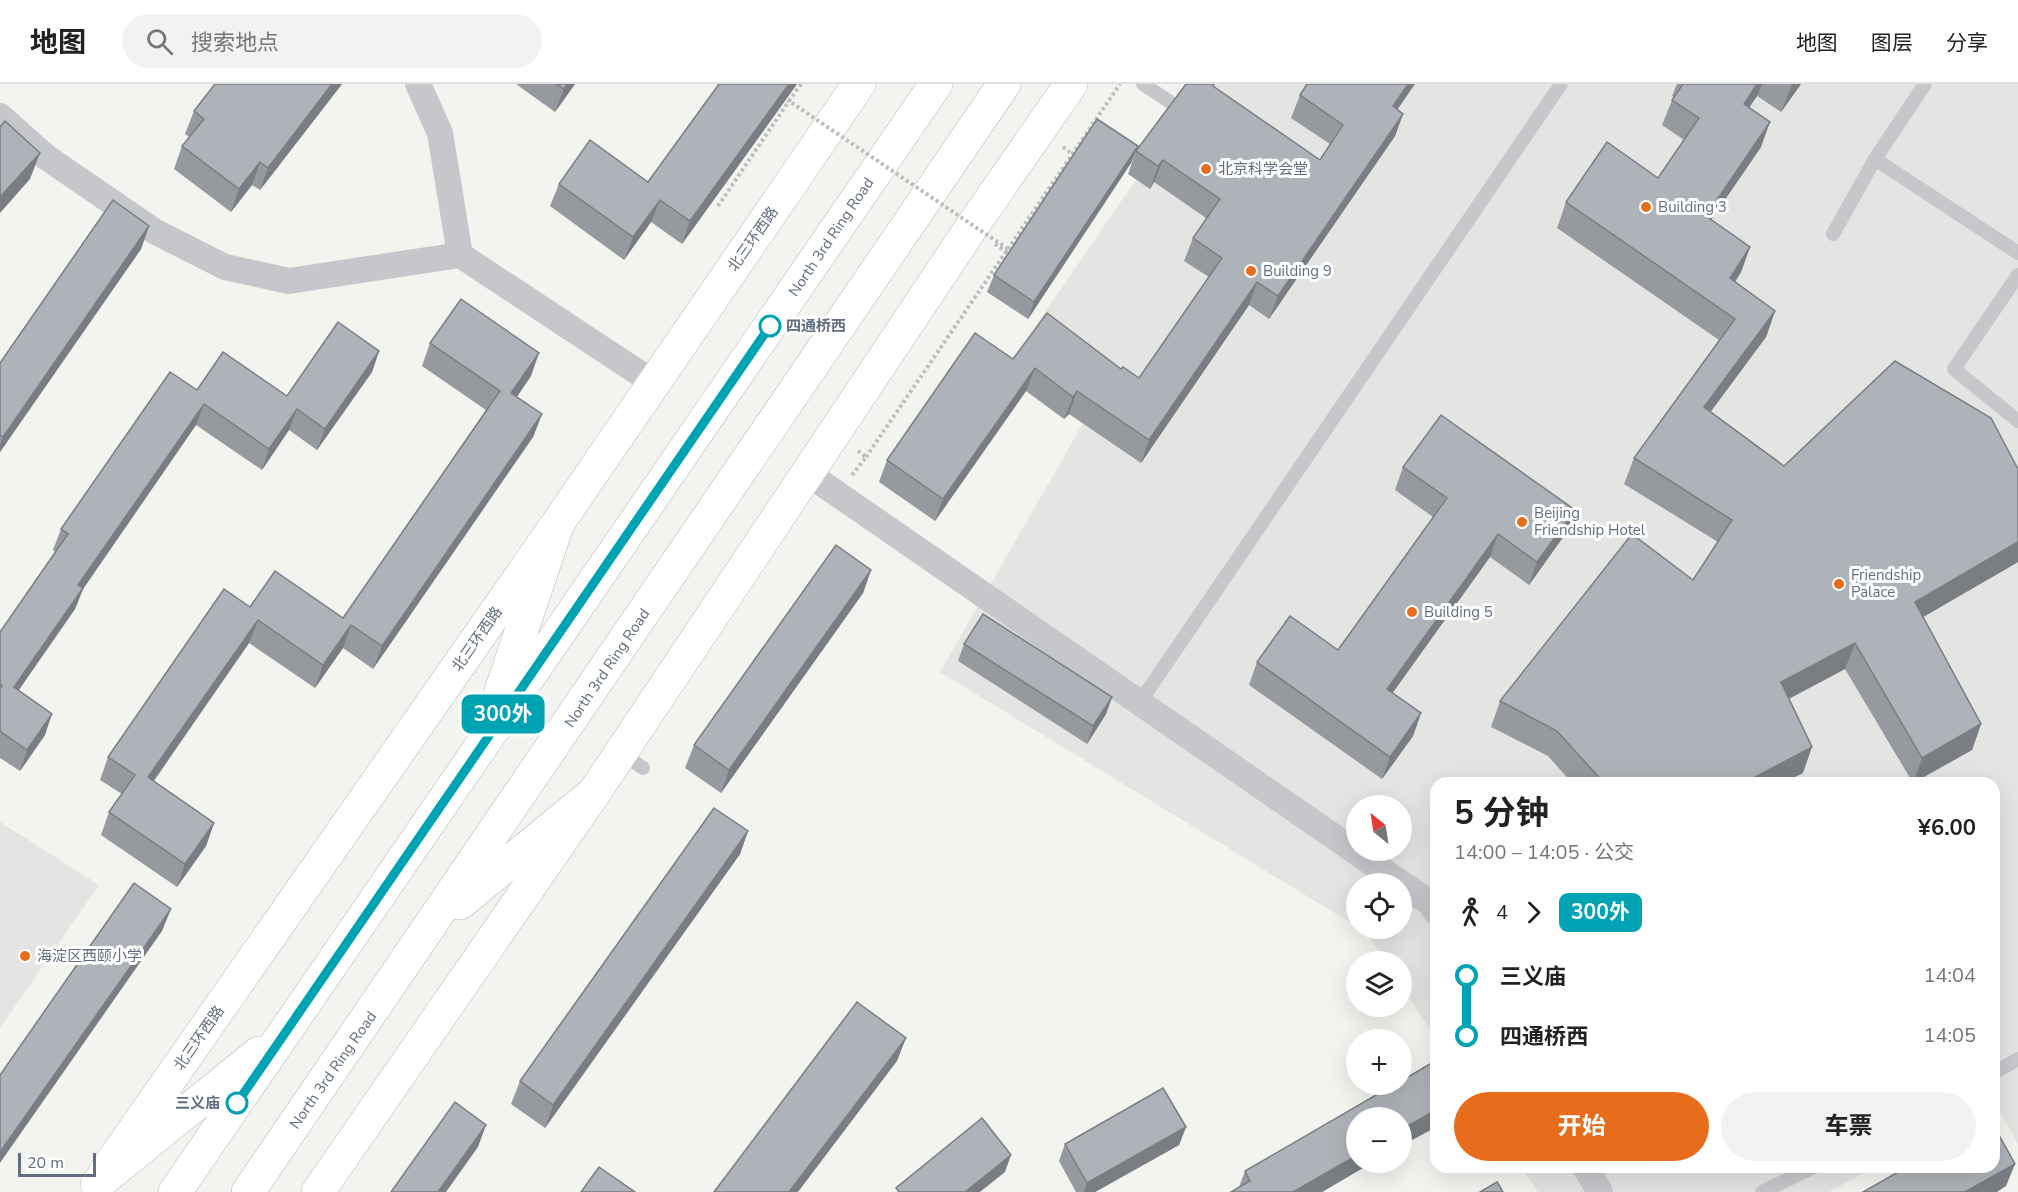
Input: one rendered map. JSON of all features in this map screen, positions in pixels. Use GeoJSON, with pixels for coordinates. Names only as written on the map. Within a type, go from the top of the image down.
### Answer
{"type":"FeatureCollection","features":[{"type":"Feature","properties":{"kind":"main road","name":"北三环西路"},"geometry":{"type":"LineString","coordinates":[[94,1188],[558,523],[859,84]]}},
{"type":"Feature","properties":{"kind":"main road","name":"North 3rd Ring Road"},"geometry":{"type":"LineString","coordinates":[[175,1192],[289,1030],[484,741],[936,84]]}},
{"type":"Feature","properties":{"kind":"main road","name":"North 3rd Ring Road"},"geometry":{"type":"LineString","coordinates":[[248,1192],[431,927],[1004,84]]}},
{"type":"Feature","properties":{"kind":"main road"},"geometry":{"type":"LineString","coordinates":[[431,927],[632,761],[807,473],[970,228],[1071,84]]}},
{"type":"Feature","properties":{"kind":"main road"},"geometry":{"type":"LineString","coordinates":[[484,741],[558,523]]}},
{"type":"Feature","properties":{"kind":"main road"},"geometry":{"type":"LineString","coordinates":[[318,1192],[594,793]]}},
{"type":"Feature","properties":{"kind":"main road"},"geometry":{"type":"LineString","coordinates":[[94,1188],[289,1030]]}},
{"type":"Feature","properties":{"kind":"street"},"geometry":{"type":"LineString","coordinates":[[418,84],[440,133],[460,255]]}},
{"type":"Feature","properties":{"kind":"street"},"geometry":{"type":"LineString","coordinates":[[0,116],[46,158],[154,231],[225,267],[289,281],[460,255],[654,383]]}},
{"type":"Feature","properties":{"kind":"street"},"geometry":{"type":"LineString","coordinates":[[807,473],[1430,903]]}},
{"type":"Feature","properties":{"kind":"street"},"geometry":{"type":"LineString","coordinates":[[1589,1173],[1600,1192]]}},
{"type":"Feature","properties":{"kind":"lane"},"geometry":{"type":"LineString","coordinates":[[1143,84],[1170,102]]}},
{"type":"Feature","properties":{"kind":"lane"},"geometry":{"type":"LineString","coordinates":[[1140,702],[1561,84]]}},
{"type":"Feature","properties":{"kind":"lane"},"geometry":{"type":"LineString","coordinates":[[1833,234],[1875,159],[1925,84]]}},
{"type":"Feature","properties":{"kind":"lane"},"geometry":{"type":"LineString","coordinates":[[1875,159],[2018,253]]}},
{"type":"Feature","properties":{"kind":"lane"},"geometry":{"type":"LineString","coordinates":[[2018,275],[1954,369],[2018,421]]}},
{"type":"Feature","properties":{"kind":"lane"},"geometry":{"type":"LineString","coordinates":[[2000,1070],[2018,1059]]}},
{"type":"Feature","properties":{"kind":"lane"},"geometry":{"type":"LineString","coordinates":[[1762,1192],[1802,1173]]}},
{"type":"Feature","properties":{"kind":"path"},"geometry":{"type":"LineString","coordinates":[[718,206],[801,84]]}},
{"type":"Feature","properties":{"kind":"path"},"geometry":{"type":"LineString","coordinates":[[866,457],[1120,84]]}},
{"type":"Feature","properties":{"kind":"path"},"geometry":{"type":"LineString","coordinates":[[789,101],[1008,249]]}},
{"type":"Feature","properties":{"kind":"shaded area","name":"Beijing Friendship Hotel"},"geometry":{"type":"Polygon","coordinates":[[[1202,84],[2018,84],[2018,1144],[2000,1112],[2000,777],[1430,777],[1430,1029],[1412,1002],[1412,951],[1378,951],[1371,939],[1412,939],[1412,873],[1346,873],[1346,920],[940,672],[1112,373],[1038,322],[1202,84]]]}},
{"type":"Feature","properties":{"kind":"shaded area","name":"海淀区西颐小学"},"geometry":{"type":"Polygon","coordinates":[[[0,822],[99,885],[0,1028],[0,822]]]}},
{"type":"Feature","properties":{"kind":"shaded area"},"geometry":{"type":"Polygon","coordinates":[[[1525,1173],[1863,1173],[1829,1192],[1538,1192],[1525,1173]]]}},
{"type":"Feature","properties":{"kind":"building"},"geometry":{"type":"Polygon","coordinates":[[[215,84],[332,84],[268,168],[260,162],[239,189],[182,146],[204,119],[194,111],[215,84]]]}},
{"type":"Feature","properties":{"kind":"building"},"geometry":{"type":"Polygon","coordinates":[[[556,84],[567,84],[564,89],[556,84]]]}},
{"type":"Feature","properties":{"kind":"building"},"geometry":{"type":"Polygon","coordinates":[[[719,84],[789,84],[690,221],[660,200],[633,237],[559,184],[590,140],[648,182],[719,84]]]}},
{"type":"Feature","properties":{"kind":"building"},"geometry":{"type":"Polygon","coordinates":[[[1186,84],[1214,84],[1213,86],[1320,160],[1343,125],[1300,95],[1307,84],[1408,84],[1393,106],[1403,114],[1278,296],[1257,282],[1149,440],[1077,391],[1073,397],[1035,368],[943,499],[887,460],[975,333],[1013,359],[1047,313],[1121,369],[1123,367],[1139,378],[1222,258],[1193,238],[1220,199],[1163,160],[1158,166],[1136,151],[1186,84]]]}},
{"type":"Feature","properties":{"kind":"building","name":"Friendship Palace"},"geometry":{"type":"Polygon","coordinates":[[[1683,84],[1757,84],[1744,104],[1770,122],[1706,216],[1750,247],[1730,278],[1775,311],[1704,407],[1784,466],[1895,361],[1991,418],[2018,469],[2018,542],[1915,602],[1981,724],[1922,758],[1855,643],[1781,682],[1812,747],[1755,777],[1599,777],[1557,731],[1500,701],[1632,534],[1693,580],[1732,520],[1634,458],[1735,319],[1566,202],[1607,142],[1658,178],[1699,118],[1672,100],[1683,84]]]}},
{"type":"Feature","properties":{"kind":"building"},"geometry":{"type":"Polygon","coordinates":[[[1097,119],[1138,146],[1034,302],[994,275],[1097,119]]]}},
{"type":"Feature","properties":{"kind":"building"},"geometry":{"type":"Polygon","coordinates":[[[5,121],[40,153],[0,197],[0,127],[5,121]]]}},
{"type":"Feature","properties":{"kind":"building"},"geometry":{"type":"Polygon","coordinates":[[[113,200],[149,226],[3,437],[0,435],[0,363],[113,200]]]}},
{"type":"Feature","properties":{"kind":"building"},"geometry":{"type":"Polygon","coordinates":[[[461,299],[539,353],[511,393],[542,414],[382,646],[351,625],[323,665],[258,620],[148,777],[214,823],[185,864],[109,812],[135,775],[108,757],[224,589],[250,607],[275,571],[343,618],[500,391],[430,343],[461,299]]]}},
{"type":"Feature","properties":{"kind":"building"},"geometry":{"type":"Polygon","coordinates":[[[338,322],[379,351],[325,429],[297,409],[269,449],[204,404],[78,585],[83,588],[14,687],[52,714],[27,750],[0,731],[0,689],[2,686],[0,684],[0,632],[68,534],[61,529],[170,372],[197,390],[223,352],[287,396],[338,322]]]}},
{"type":"Feature","properties":{"kind":"building","name":"Building 5"},"geometry":{"type":"Polygon","coordinates":[[[1441,415],[1575,510],[1537,562],[1498,534],[1387,689],[1421,713],[1390,757],[1257,662],[1290,616],[1338,650],[1447,498],[1403,467],[1441,415]]]}},
{"type":"Feature","properties":{"kind":"building"},"geometry":{"type":"Polygon","coordinates":[[[836,545],[871,570],[729,770],[694,745],[836,545]]]}},
{"type":"Feature","properties":{"kind":"building"},"geometry":{"type":"Polygon","coordinates":[[[983,614],[1112,697],[1093,726],[964,644],[983,614]]]}},
{"type":"Feature","properties":{"kind":"building"},"geometry":{"type":"Polygon","coordinates":[[[714,808],[748,831],[553,1105],[520,1081],[714,808]]]}},
{"type":"Feature","properties":{"kind":"building"},"geometry":{"type":"Polygon","coordinates":[[[134,883],[171,909],[0,1152],[0,1075],[134,883]]]}},
{"type":"Feature","properties":{"kind":"building"},"geometry":{"type":"Polygon","coordinates":[[[857,1002],[906,1038],[789,1192],[714,1192],[857,1002]]]}},
{"type":"Feature","properties":{"kind":"building"},"geometry":{"type":"Polygon","coordinates":[[[1430,1064],[1430,1113],[1412,1124],[1412,1107],[1355,1107],[1376,1095],[1412,1095],[1412,1075],[1430,1064]]]}},
{"type":"Feature","properties":{"kind":"building"},"geometry":{"type":"Polygon","coordinates":[[[1163,1088],[1186,1127],[1087,1183],[1065,1144],[1163,1088]]]}},
{"type":"Feature","properties":{"kind":"building"},"geometry":{"type":"Polygon","coordinates":[[[455,1102],[486,1125],[438,1192],[391,1192],[455,1102]]]}},
{"type":"Feature","properties":{"kind":"building"},"geometry":{"type":"Polygon","coordinates":[[[1346,1112],[1346,1162],[1293,1192],[1231,1192],[1250,1181],[1245,1171],[1346,1112]]]}},
{"type":"Feature","properties":{"kind":"building"},"geometry":{"type":"Polygon","coordinates":[[[982,1118],[1011,1155],[965,1192],[899,1192],[896,1188],[982,1118]]]}},
{"type":"Feature","properties":{"kind":"building"},"geometry":{"type":"Polygon","coordinates":[[[2000,1137],[2015,1164],[2000,1172],[2000,1137]]]}},
{"type":"Feature","properties":{"kind":"building"},"geometry":{"type":"Polygon","coordinates":[[[599,1167],[635,1192],[581,1192],[599,1167]]]}},
{"type":"Feature","properties":{"kind":"building"},"geometry":{"type":"Polygon","coordinates":[[[1896,1173],[1999,1173],[1965,1192],[1863,1192],[1896,1173]]]}},
{"type":"Feature","properties":{"kind":"building"},"geometry":{"type":"Polygon","coordinates":[[[1497,1182],[1503,1192],[1480,1192],[1497,1182]]]}},
{"type":"Feature","properties":{"kind":"bus line","name":"300外"},"geometry":{"type":"LineString","coordinates":[[237,1103],[770,326]]}},
{"type":"Feature","properties":{"kind":"place","name":"北京科学会堂"},"geometry":{"type":"Point","coordinates":[1206,169]}},
{"type":"Feature","properties":{"kind":"place","name":"Building 3"},"geometry":{"type":"Point","coordinates":[1646,207]}},
{"type":"Feature","properties":{"kind":"place","name":"Building 9"},"geometry":{"type":"Point","coordinates":[1251,271]}},
{"type":"Feature","properties":{"kind":"place","name":"四通桥西"},"geometry":{"type":"Point","coordinates":[770,326]}},
{"type":"Feature","properties":{"kind":"place","name":"Beijing Friendship Hotel"},"geometry":{"type":"Point","coordinates":[1522,522]}},
{"type":"Feature","properties":{"kind":"place","name":"Friendship Palace"},"geometry":{"type":"Point","coordinates":[1839,584]}},
{"type":"Feature","properties":{"kind":"place","name":"Building 5"},"geometry":{"type":"Point","coordinates":[1412,612]}},
{"type":"Feature","properties":{"kind":"place","name":"海淀区西颐小学"},"geometry":{"type":"Point","coordinates":[25,956]}},
{"type":"Feature","properties":{"kind":"place","name":"三义庙"},"geometry":{"type":"Point","coordinates":[237,1103]}}]}
